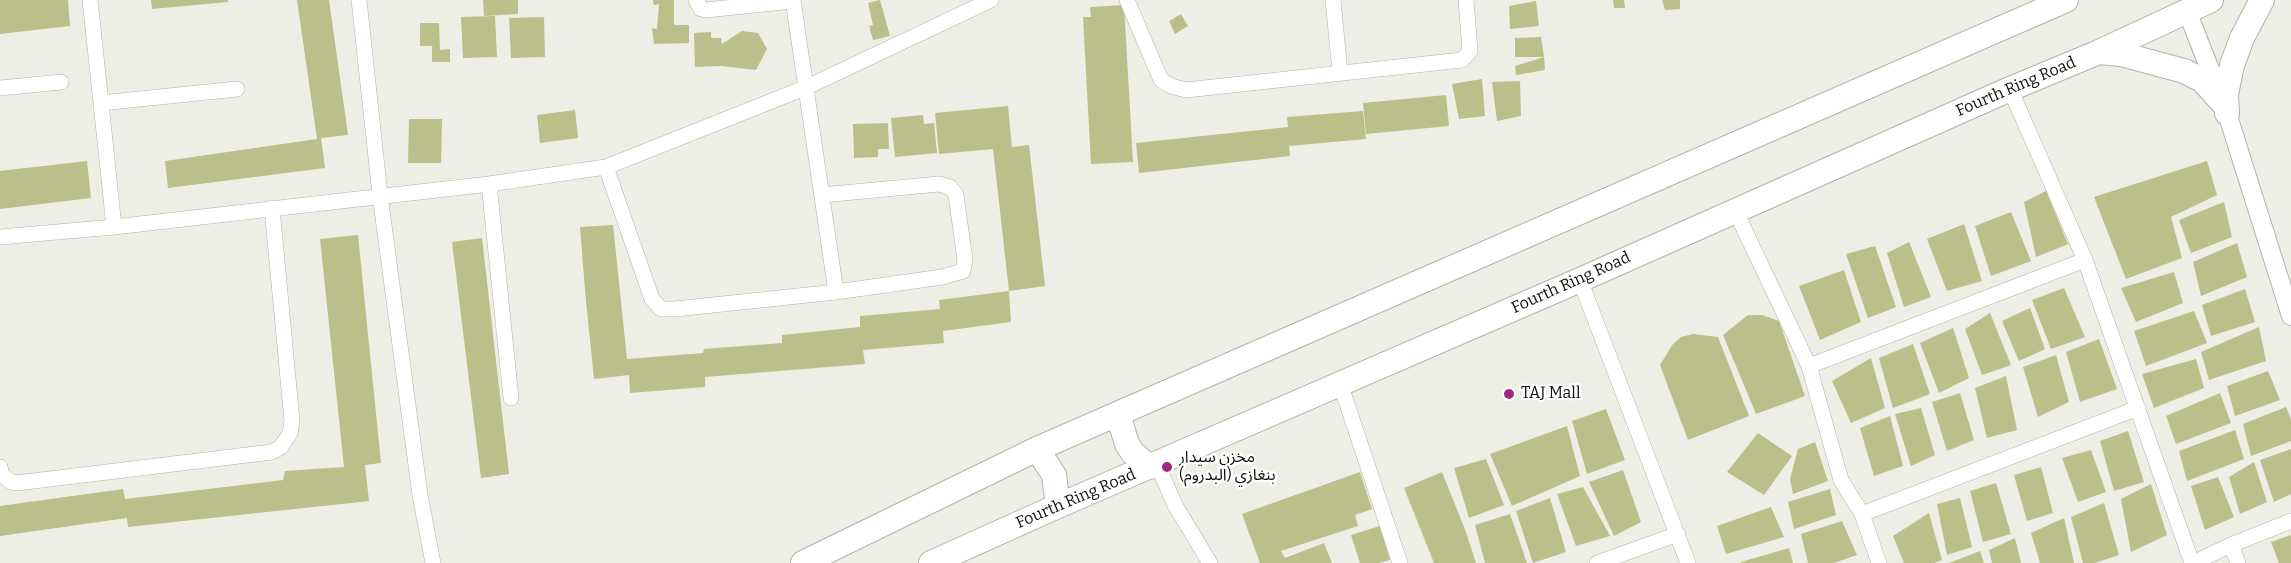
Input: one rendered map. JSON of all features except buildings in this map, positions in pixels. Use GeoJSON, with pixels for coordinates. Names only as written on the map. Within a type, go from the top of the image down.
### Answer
{"type":"FeatureCollection","features":[{"type":"Feature","properties":{"kind":"main road"},"geometry":{"type":"LineString","coordinates":[[1993,32],[2037,0]]}},
{"type":"Feature","properties":{"kind":"main road"},"geometry":{"type":"LineString","coordinates":[[803,563],[1037,449],[2066,0]]}},
{"type":"Feature","properties":{"kind":"main road","name":"Fourth Ring Road"},"geometry":{"type":"LineString","coordinates":[[931,563],[2099,52],[2211,0]]}},
{"type":"Feature","properties":{"kind":"main road"},"geometry":{"type":"LineString","coordinates":[[2225,107],[2232,65],[2242,38],[2262,0]]}},
{"type":"Feature","properties":{"kind":"main road"},"geometry":{"type":"LineString","coordinates":[[2099,52],[2121,54],[2184,71],[2202,80],[2225,107]]}},
{"type":"Feature","properties":{"kind":"main road"},"geometry":{"type":"LineString","coordinates":[[1121,413],[1121,424],[1132,453],[1153,466]]}},
{"type":"Feature","properties":{"kind":"main road"},"geometry":{"type":"LineString","coordinates":[[1037,449],[1054,475],[1058,506]]}},
{"type":"Feature","properties":{"kind":"street"},"geometry":{"type":"LineString","coordinates":[[90,0],[114,227]]}},
{"type":"Feature","properties":{"kind":"street"},"geometry":{"type":"LineString","coordinates":[[358,0],[380,195],[420,495],[433,563]]}},
{"type":"Feature","properties":{"kind":"street"},"geometry":{"type":"LineString","coordinates":[[696,0],[701,9],[706,10],[793,0],[836,292]]}},
{"type":"Feature","properties":{"kind":"street"},"geometry":{"type":"LineString","coordinates":[[0,237],[114,227],[489,184],[606,167],[807,87],[991,0]]}},
{"type":"Feature","properties":{"kind":"street"},"geometry":{"type":"LineString","coordinates":[[1126,0],[1161,80],[1171,86],[1186,90],[1462,60],[1470,51],[1466,0]]}},
{"type":"Feature","properties":{"kind":"street"},"geometry":{"type":"LineString","coordinates":[[1333,0],[1340,72]]}},
{"type":"Feature","properties":{"kind":"street"},"geometry":{"type":"LineString","coordinates":[[2187,11],[2225,107],[2286,289],[2291,316]]}},
{"type":"Feature","properties":{"kind":"street"},"geometry":{"type":"LineString","coordinates":[[0,88],[61,82]]}},
{"type":"Feature","properties":{"kind":"street"},"geometry":{"type":"LineString","coordinates":[[101,104],[237,89]]}},
{"type":"Feature","properties":{"kind":"street"},"geometry":{"type":"LineString","coordinates":[[2010,89],[2085,260],[2192,563],[2291,521]]}},
{"type":"Feature","properties":{"kind":"street"},"geometry":{"type":"LineString","coordinates":[[606,167],[652,299],[661,309],[836,292],[951,275],[963,271],[965,260],[956,195],[950,187],[939,184],[822,195]]}},
{"type":"Feature","properties":{"kind":"street"},"geometry":{"type":"LineString","coordinates":[[489,184],[511,398]]}},
{"type":"Feature","properties":{"kind":"street"},"geometry":{"type":"LineString","coordinates":[[0,467],[2,476],[17,483],[272,452],[281,447],[290,433],[292,421],[272,208]]}},
{"type":"Feature","properties":{"kind":"street"},"geometry":{"type":"LineString","coordinates":[[1735,210],[1809,366],[1841,480],[1862,514],[1880,563]]}},
{"type":"Feature","properties":{"kind":"street"},"geometry":{"type":"LineString","coordinates":[[1809,366],[2085,260]]}},
{"type":"Feature","properties":{"kind":"street"},"geometry":{"type":"LineString","coordinates":[[1580,280],[1688,563]]}},
{"type":"Feature","properties":{"kind":"street"},"geometry":{"type":"LineString","coordinates":[[1340,383],[1400,563]]}},
{"type":"Feature","properties":{"kind":"street"},"geometry":{"type":"LineString","coordinates":[[1862,514],[2138,408]]}},
{"type":"Feature","properties":{"kind":"street"},"geometry":{"type":"LineString","coordinates":[[1153,466],[1210,563]]}},
{"type":"Feature","properties":{"kind":"street"},"geometry":{"type":"LineString","coordinates":[[1597,563],[1678,534]]}},
{"type":"Feature","properties":{"kind":"street"},"geometry":{"type":"LineString","coordinates":[[2231,545],[2238,563]]}},
{"type":"Feature","properties":{"kind":"place","name":"TAJ Mall"},"geometry":{"type":"Point","coordinates":[1509,394]}},
{"type":"Feature","properties":{"kind":"place","name":"مخزن سيدار بنغازي (البدروم)"},"geometry":{"type":"Point","coordinates":[1167,467]}}]}
